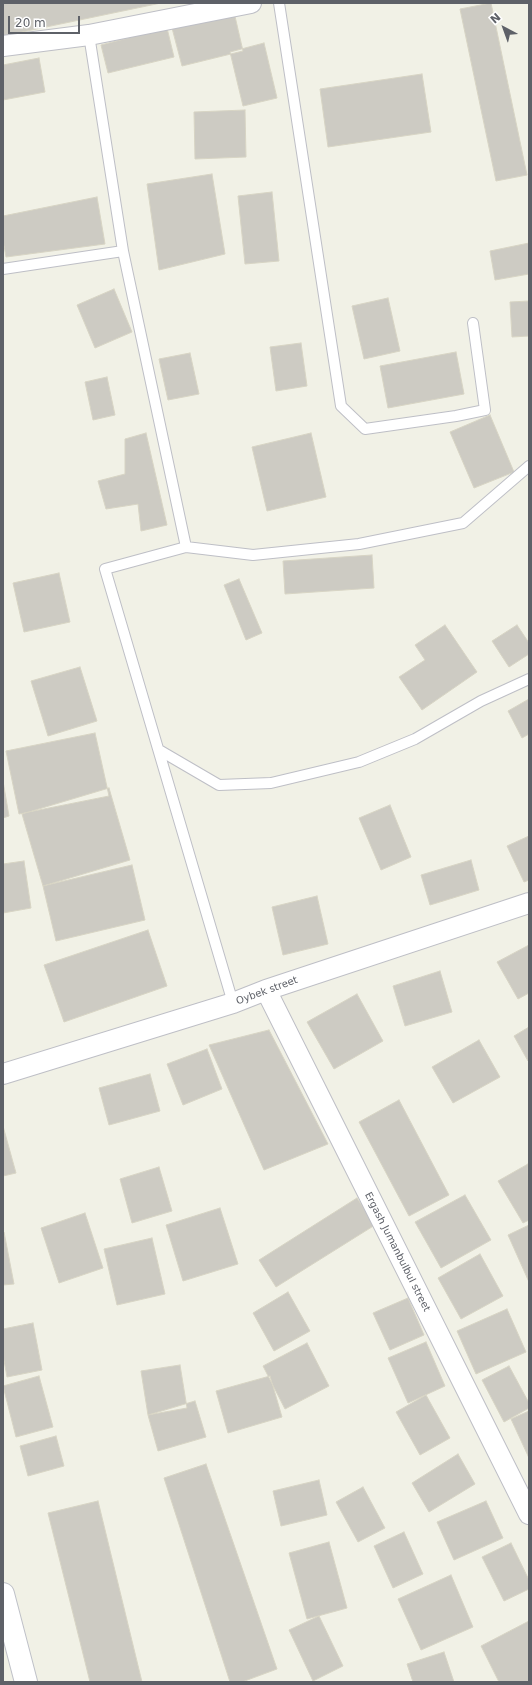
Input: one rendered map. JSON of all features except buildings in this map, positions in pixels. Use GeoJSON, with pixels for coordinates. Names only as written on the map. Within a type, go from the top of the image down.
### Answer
{"type":"FeatureCollection","features":[{"type":"Feature","properties":{"kind":"street"},"geometry":{"type":"LineString","coordinates":[[3,46],[90,35],[251,3]]}},
{"type":"Feature","properties":{"kind":"street","name":"Oybek street"},"geometry":{"type":"LineString","coordinates":[[3,1074],[233,1003],[266,990],[529,903]]}},
{"type":"Feature","properties":{"kind":"street","name":"Ergash Jumanbulbul street"},"geometry":{"type":"LineString","coordinates":[[266,990],[529,1514]]}},
{"type":"Feature","properties":{"kind":"street"},"geometry":{"type":"LineString","coordinates":[[3,1594],[26,1682]]}},
{"type":"Feature","properties":{"kind":"lane"},"geometry":{"type":"LineString","coordinates":[[279,3],[341,406],[365,429],[456,416],[486,410],[473,323]]}},
{"type":"Feature","properties":{"kind":"lane"},"geometry":{"type":"LineString","coordinates":[[90,35],[123,251],[186,547]]}},
{"type":"Feature","properties":{"kind":"lane"},"geometry":{"type":"LineString","coordinates":[[3,269],[123,251]]}},
{"type":"Feature","properties":{"kind":"lane"},"geometry":{"type":"LineString","coordinates":[[233,1003],[105,568],[186,547],[253,555],[359,544],[463,523],[529,466]]}},
{"type":"Feature","properties":{"kind":"lane"},"geometry":{"type":"LineString","coordinates":[[159,750],[218,785],[271,783],[366,760],[415,739],[481,701],[529,679]]}}]}
